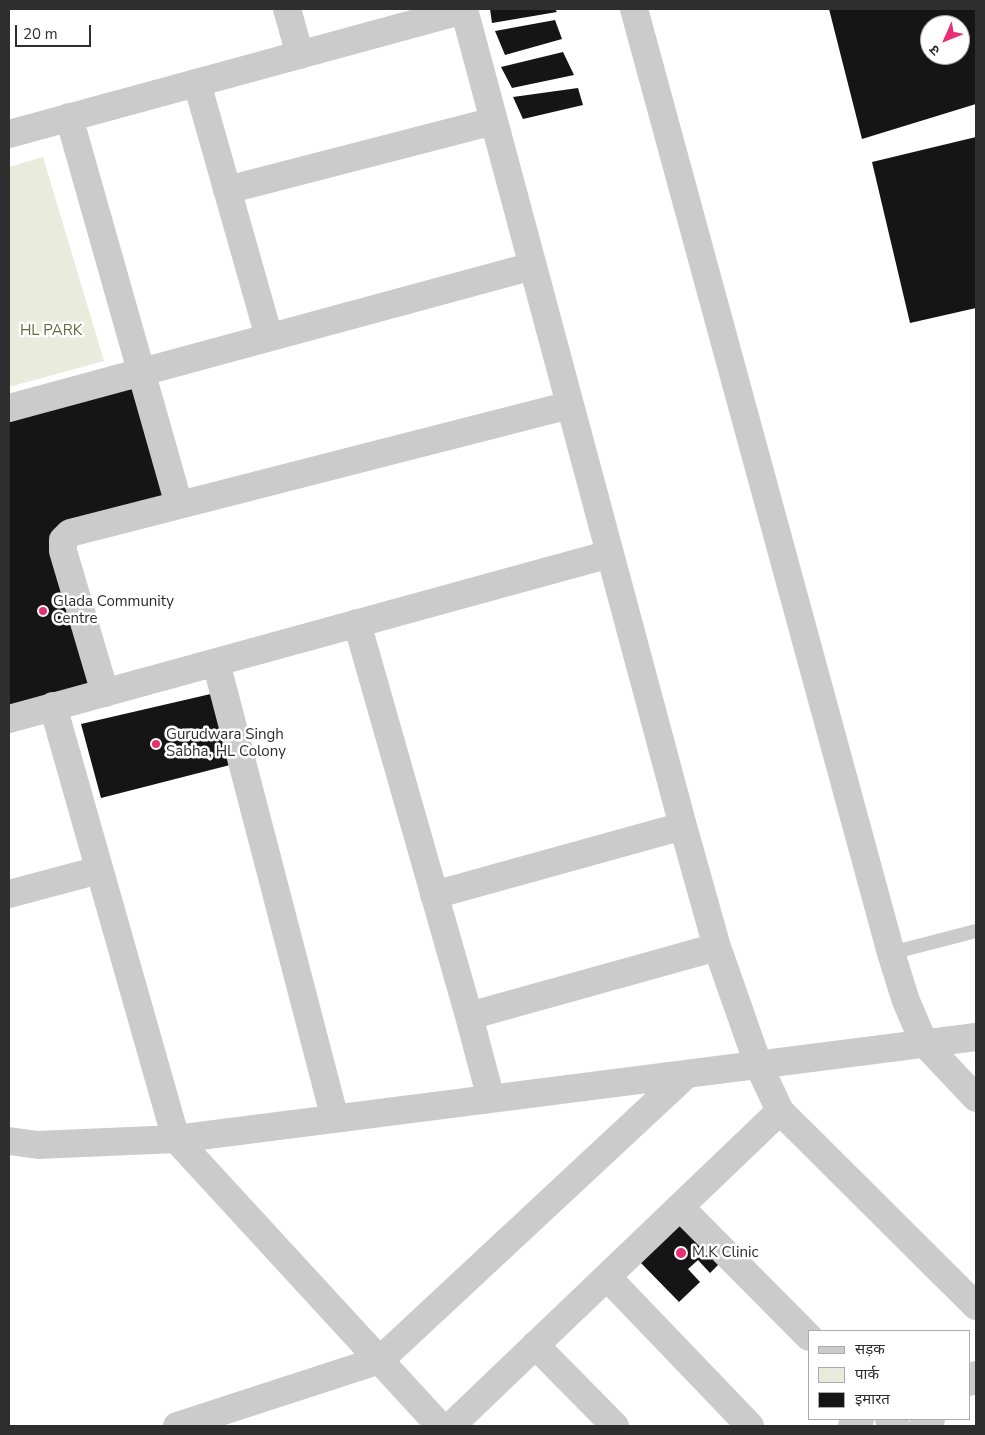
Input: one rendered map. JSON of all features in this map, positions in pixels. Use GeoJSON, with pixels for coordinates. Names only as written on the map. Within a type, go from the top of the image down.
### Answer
{"type":"FeatureCollection","features":[{"type":"Feature","properties":{"kind":"street"},"geometry":{"type":"LineString","coordinates":[[287,9],[300,55]]}},
{"type":"Feature","properties":{"kind":"street"},"geometry":{"type":"LineString","coordinates":[[634,9],[891,954],[906,1001],[924,1043],[976,1098]]}},
{"type":"Feature","properties":{"kind":"street"},"geometry":{"type":"LineString","coordinates":[[9,134],[464,10],[683,826],[717,947],[758,1064],[780,1111],[976,1306]]}},
{"type":"Feature","properties":{"kind":"street"},"geometry":{"type":"LineString","coordinates":[[197,83],[269,337]]}},
{"type":"Feature","properties":{"kind":"street"},"geometry":{"type":"LineString","coordinates":[[69,117],[179,505]]}},
{"type":"Feature","properties":{"kind":"street"},"geometry":{"type":"LineString","coordinates":[[228,190],[494,121]]}},
{"type":"Feature","properties":{"kind":"street"},"geometry":{"type":"LineString","coordinates":[[9,408],[533,266]]}},
{"type":"Feature","properties":{"kind":"street"},"geometry":{"type":"LineString","coordinates":[[104,692],[63,550],[63,540],[70,533],[570,405]]}},
{"type":"Feature","properties":{"kind":"street"},"geometry":{"type":"LineString","coordinates":[[9,719],[610,554]]}},
{"type":"Feature","properties":{"kind":"street"},"geometry":{"type":"LineString","coordinates":[[357,623],[491,1099]]}},
{"type":"Feature","properties":{"kind":"street"},"geometry":{"type":"LineString","coordinates":[[216,662],[335,1119]]}},
{"type":"Feature","properties":{"kind":"street"},"geometry":{"type":"LineString","coordinates":[[53,706],[176,1139],[440,1426]]}},
{"type":"Feature","properties":{"kind":"street"},"geometry":{"type":"LineString","coordinates":[[434,895],[683,826]]}},
{"type":"Feature","properties":{"kind":"street"},"geometry":{"type":"LineString","coordinates":[[9,894],[99,870]]}},
{"type":"Feature","properties":{"kind":"street"},"geometry":{"type":"LineString","coordinates":[[469,1016],[717,947]]}},
{"type":"Feature","properties":{"kind":"street"},"geometry":{"type":"LineString","coordinates":[[9,1141],[38,1145],[176,1139],[976,1037]]}},
{"type":"Feature","properties":{"kind":"street"},"geometry":{"type":"LineString","coordinates":[[179,1426],[380,1360],[687,1074]]}},
{"type":"Feature","properties":{"kind":"street"},"geometry":{"type":"LineString","coordinates":[[451,1426],[780,1111]]}},
{"type":"Feature","properties":{"kind":"street"},"geometry":{"type":"LineString","coordinates":[[680,1207],[808,1336]]}},
{"type":"Feature","properties":{"kind":"street"},"geometry":{"type":"LineString","coordinates":[[607,1277],[750,1426]]}},
{"type":"Feature","properties":{"kind":"street"},"geometry":{"type":"LineString","coordinates":[[536,1345],[615,1426]]}},
{"type":"Feature","properties":{"kind":"lane"},"geometry":{"type":"LineString","coordinates":[[891,954],[976,931]]}},
{"type":"Feature","properties":{"kind":"green space","name":"HL PARK"},"geometry":{"type":"Polygon","coordinates":[[[43,157],[104,361],[9,387],[9,167],[43,157]]]}},
{"type":"Feature","properties":{"kind":"building"},"geometry":{"type":"Polygon","coordinates":[[[490,9],[555,9],[557,12],[492,23],[490,9]]]}},
{"type":"Feature","properties":{"kind":"building"},"geometry":{"type":"Polygon","coordinates":[[[829,9],[976,9],[976,104],[862,139],[829,9]]]}},
{"type":"Feature","properties":{"kind":"building"},"geometry":{"type":"Polygon","coordinates":[[[555,20],[562,39],[505,55],[495,31],[555,20]]]}},
{"type":"Feature","properties":{"kind":"building"},"geometry":{"type":"Polygon","coordinates":[[[563,52],[574,75],[512,88],[501,67],[563,52]]]}},
{"type":"Feature","properties":{"kind":"building"},"geometry":{"type":"Polygon","coordinates":[[[578,88],[583,105],[523,119],[513,97],[578,88]]]}},
{"type":"Feature","properties":{"kind":"building"},"geometry":{"type":"Polygon","coordinates":[[[976,137],[976,308],[910,323],[872,162],[976,137]]]}},
{"type":"Feature","properties":{"kind":"building","name":"Glada Community Centre"},"geometry":{"type":"Polygon","coordinates":[[[139,377],[174,502],[56,531],[98,690],[9,716],[9,412],[139,377]]]}},
{"type":"Feature","properties":{"kind":"building","name":"Gurudwara Singh Sabha, HL Colony"},"geometry":{"type":"Polygon","coordinates":[[[215,693],[230,765],[101,798],[81,724],[215,693]]]}},
{"type":"Feature","properties":{"kind":"building"},"geometry":{"type":"Polygon","coordinates":[[[680,1223],[719,1264],[710,1273],[698,1260],[688,1269],[700,1282],[679,1302],[640,1262],[680,1223]]]}},
{"type":"Feature","properties":{"kind":"place","name":"Glada Community Centre"},"geometry":{"type":"Point","coordinates":[43,611]}},
{"type":"Feature","properties":{"kind":"place","name":"Gurudwara Singh Sabha, HL Colony"},"geometry":{"type":"Point","coordinates":[156,744]}},
{"type":"Feature","properties":{"kind":"place","name":"M.K Clinic"},"geometry":{"type":"Point","coordinates":[681,1253]}}]}
